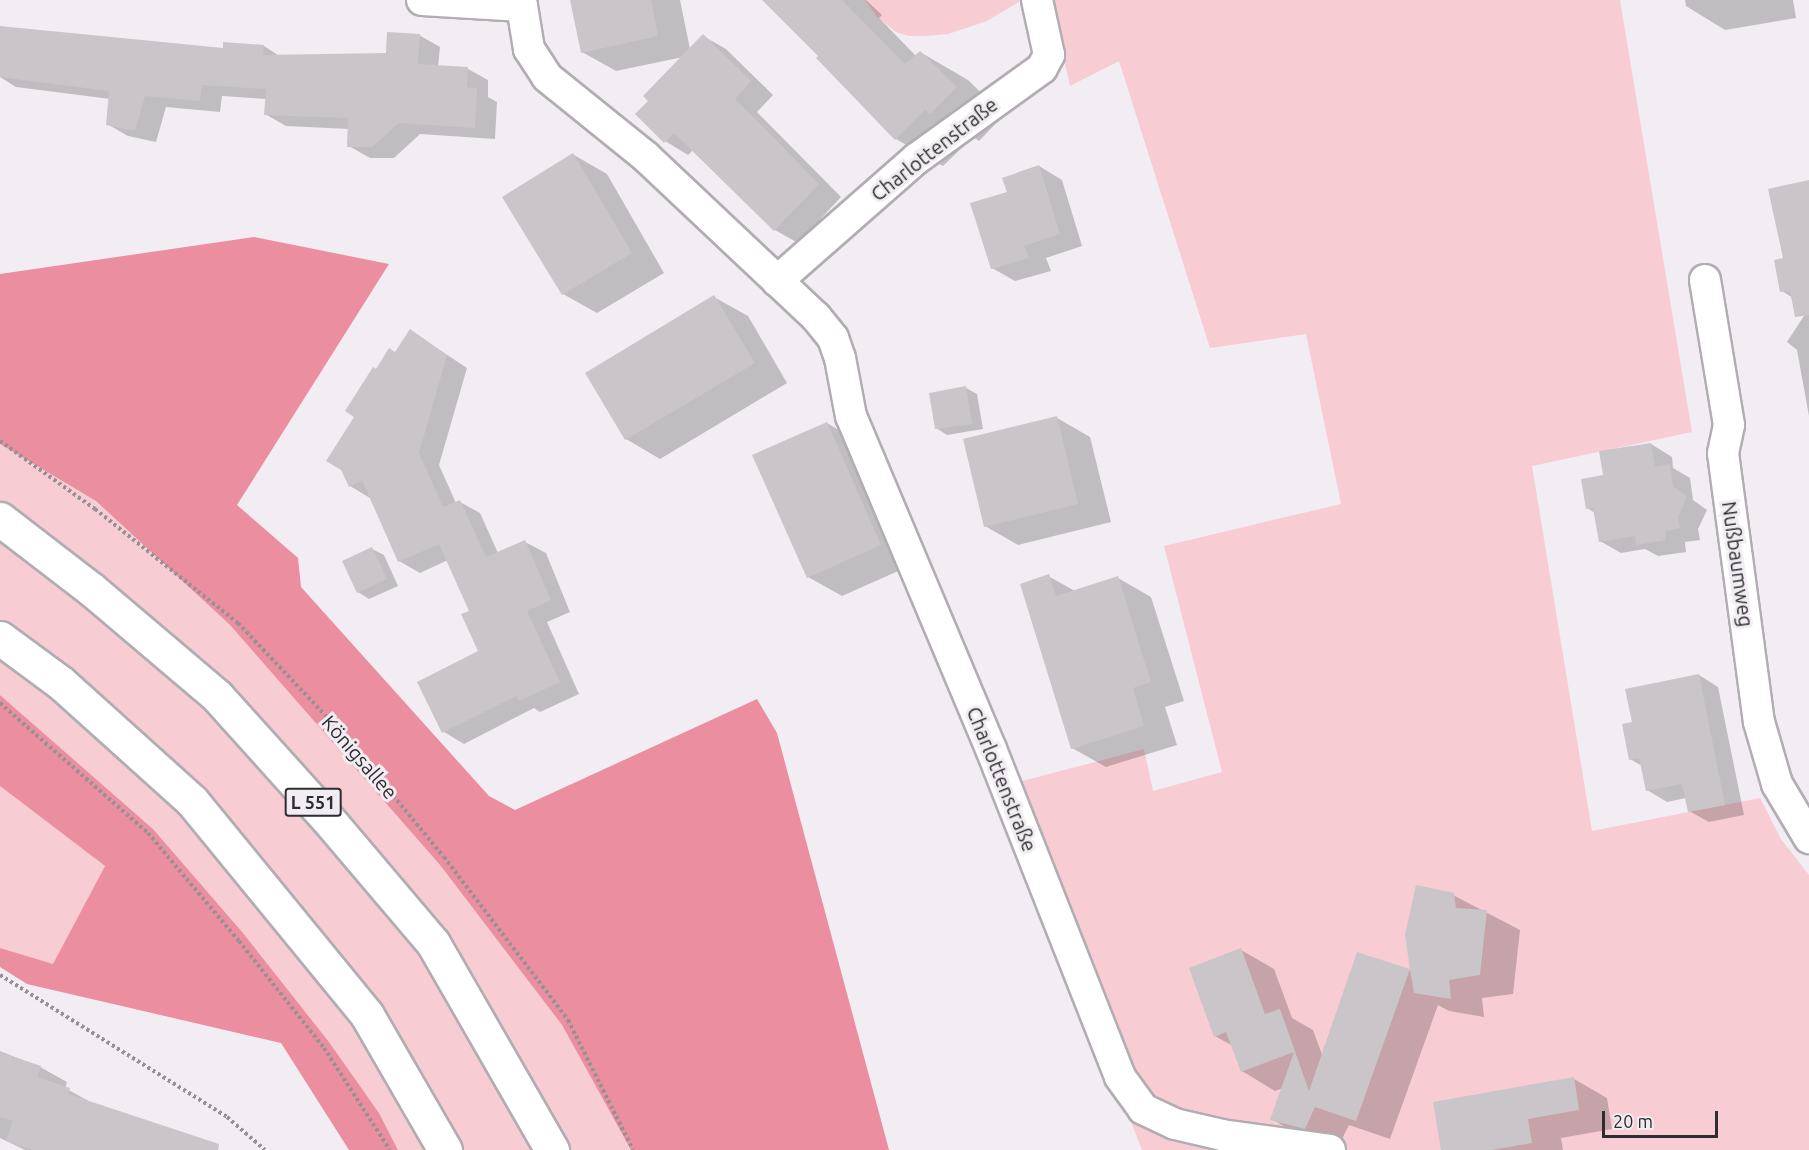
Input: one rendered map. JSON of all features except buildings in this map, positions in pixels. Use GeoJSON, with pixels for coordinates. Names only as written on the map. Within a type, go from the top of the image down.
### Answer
{"type":"FeatureCollection","features":[{"type":"Feature","properties":{"kind":"main road","name":"L 551"},"geometry":{"type":"LineString","coordinates":[[0,519],[91,589],[217,696],[327,818],[433,943],[552,1150]]}},
{"type":"Feature","properties":{"kind":"main road"},"geometry":{"type":"LineString","coordinates":[[0,638],[61,683],[192,801],[367,1015],[446,1150]]}},
{"type":"Feature","properties":{"kind":"street"},"geometry":{"type":"LineString","coordinates":[[422,0],[522,3]]}},
{"type":"Feature","properties":{"kind":"street","name":"Charlottenstraße"},"geometry":{"type":"LineString","coordinates":[[777,281],[916,159],[1042,68],[1049,55],[1037,0]]}},
{"type":"Feature","properties":{"kind":"street","name":"Charlottenstraße"},"geometry":{"type":"LineString","coordinates":[[522,3],[529,49],[547,77],[645,156],[816,317],[833,338],[840,358],[851,416],[992,749],[1120,1077],[1143,1109],[1175,1125],[1221,1135],[1330,1150]]}},
{"type":"Feature","properties":{"kind":"street","name":"Nußbaumweg"},"geometry":{"type":"LineString","coordinates":[[1705,280],[1729,425],[1723,453],[1759,722],[1777,784],[1809,838]]}},
{"type":"Feature","properties":{"kind":"path","name":"Königsallee"},"geometry":{"type":"LineString","coordinates":[[0,441],[95,509],[238,623],[340,731],[444,856],[568,1020],[633,1150]]}},
{"type":"Feature","properties":{"kind":"path"},"geometry":{"type":"LineString","coordinates":[[0,703],[148,833],[239,941],[324,1048],[390,1150]]}},
{"type":"Feature","properties":{"kind":"path"},"geometry":{"type":"LineString","coordinates":[[0,975],[227,1117],[265,1150]]}},
{"type":"Feature","properties":{"kind":"shaded area"},"geometry":{"type":"Polygon","coordinates":[[[865,0],[1022,0],[987,21],[948,34],[909,36],[896,32],[877,17],[865,0]]]}},
{"type":"Feature","properties":{"kind":"shaded area"},"geometry":{"type":"Polygon","coordinates":[[[1051,0],[1620,0],[1692,432],[1532,466],[1592,831],[1760,798],[1781,839],[1809,875],[1809,1150],[1142,1150],[1000,787],[1144,749],[1153,791],[1222,772],[1164,546],[1341,504],[1306,334],[1210,348],[1119,61],[1070,86],[1051,0]]]}},
{"type":"Feature","properties":{"kind":"shaded area"},"geometry":{"type":"Polygon","coordinates":[[[254,237],[389,264],[237,505],[298,558],[301,587],[489,796],[515,810],[757,699],[777,733],[889,1150],[631,1150],[562,1025],[440,865],[230,625],[96,501],[0,444],[0,274],[254,237]]]}},
{"type":"Feature","properties":{"kind":"shaded area"},"geometry":{"type":"Polygon","coordinates":[[[0,444],[96,501],[230,625],[440,865],[562,1025],[631,1150],[398,1150],[379,1113],[329,1042],[243,933],[153,829],[0,695],[0,444]]]}},
{"type":"Feature","properties":{"kind":"shaded area"},"geometry":{"type":"Polygon","coordinates":[[[0,695],[153,829],[243,933],[329,1042],[379,1113],[398,1150],[349,1150],[281,1043],[27,984],[0,967],[0,948],[53,964],[105,866],[0,786],[0,695]]]}},
{"type":"Feature","properties":{"kind":"shaded area"},"geometry":{"type":"Polygon","coordinates":[[[0,786],[105,866],[53,965],[0,948],[0,786]]]}}]}
